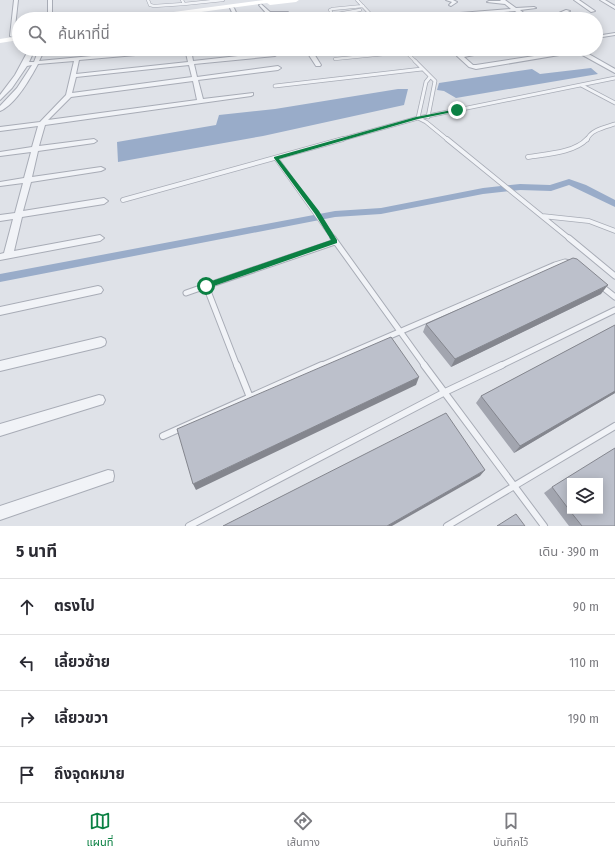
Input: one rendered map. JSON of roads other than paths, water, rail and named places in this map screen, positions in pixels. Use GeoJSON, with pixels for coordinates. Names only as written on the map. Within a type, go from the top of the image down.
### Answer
{"type":"FeatureCollection","features":[{"type":"Feature","properties":{"kind":"main road"},"geometry":{"type":"LineString","coordinates":[[187,12],[277,0]]}},
{"type":"Feature","properties":{"kind":"main road"},"geometry":{"type":"LineString","coordinates":[[216,12],[261,2],[296,0]]}},
{"type":"Feature","properties":{"kind":"main road"},"geometry":{"type":"LineString","coordinates":[[0,38],[12,37]]}},
{"type":"Feature","properties":{"kind":"main road"},"geometry":{"type":"LineString","coordinates":[[0,41],[12,37]]}},
{"type":"Feature","properties":{"kind":"street"},"geometry":{"type":"LineString","coordinates":[[16,0],[16,12]]}},
{"type":"Feature","properties":{"kind":"street"},"geometry":{"type":"LineString","coordinates":[[50,0],[50,12]]}},
{"type":"Feature","properties":{"kind":"street"},"geometry":{"type":"LineString","coordinates":[[448,0],[455,2],[450,5]]}},
{"type":"Feature","properties":{"kind":"street"},"geometry":{"type":"LineString","coordinates":[[576,0],[593,12]]}},
{"type":"Feature","properties":{"kind":"street"},"geometry":{"type":"LineString","coordinates":[[602,0],[615,8]]}},
{"type":"Feature","properties":{"kind":"street"},"geometry":{"type":"LineString","coordinates":[[489,2],[504,1],[519,12]]}},
{"type":"Feature","properties":{"kind":"street"},"geometry":{"type":"LineString","coordinates":[[261,2],[268,12]]}},
{"type":"Feature","properties":{"kind":"street"},"geometry":{"type":"LineString","coordinates":[[232,8],[234,12]]}},
{"type":"Feature","properties":{"kind":"street"},"geometry":{"type":"LineString","coordinates":[[482,8],[488,12],[534,8]]}},
{"type":"Feature","properties":{"kind":"street"},"geometry":{"type":"LineString","coordinates":[[563,12],[568,10]]}},
{"type":"Feature","properties":{"kind":"street"},"geometry":{"type":"LineString","coordinates":[[603,36],[615,34]]}},
{"type":"Feature","properties":{"kind":"street"},"geometry":{"type":"LineString","coordinates":[[0,98],[10,88],[26,64],[29,56]]}},
{"type":"Feature","properties":{"kind":"street"},"geometry":{"type":"LineString","coordinates":[[0,109],[8,103],[36,63],[39,56]]}},
{"type":"Feature","properties":{"kind":"street"},"geometry":{"type":"LineString","coordinates":[[26,64],[100,56]]}},
{"type":"Feature","properties":{"kind":"street"},"geometry":{"type":"LineString","coordinates":[[190,56],[200,101]]}},
{"type":"Feature","properties":{"kind":"street"},"geometry":{"type":"LineString","coordinates":[[73,76],[258,56]]}},
{"type":"Feature","properties":{"kind":"street"},"geometry":{"type":"LineString","coordinates":[[312,56],[318,65]]}},
{"type":"Feature","properties":{"kind":"street"},"geometry":{"type":"LineString","coordinates":[[460,56],[471,66],[476,67],[541,56]]}},
{"type":"Feature","properties":{"kind":"street"},"geometry":{"type":"LineString","coordinates":[[588,56],[615,71]]}},
{"type":"Feature","properties":{"kind":"street"},"geometry":{"type":"LineString","coordinates":[[4,257],[20,214],[42,123],[69,95],[77,58]]}},
{"type":"Feature","properties":{"kind":"street"},"geometry":{"type":"LineString","coordinates":[[604,65],[615,63]]}},
{"type":"Feature","properties":{"kind":"street"},"geometry":{"type":"LineString","coordinates":[[69,95],[278,68]]}},
{"type":"Feature","properties":{"kind":"street"},"geometry":{"type":"LineString","coordinates":[[0,129],[251,94]]}},
{"type":"Feature","properties":{"kind":"street"},"geometry":{"type":"LineString","coordinates":[[0,103],[8,103]]}},
{"type":"Feature","properties":{"kind":"street"},"geometry":{"type":"LineString","coordinates":[[0,154],[94,141]]}},
{"type":"Feature","properties":{"kind":"street"},"geometry":{"type":"LineString","coordinates":[[0,184],[101,169]]}},
{"type":"Feature","properties":{"kind":"street"},"geometry":{"type":"LineString","coordinates":[[0,218],[104,202]]}},
{"type":"Feature","properties":{"kind":"street"},"geometry":{"type":"LineString","coordinates":[[4,257],[100,238]]}},
{"type":"Feature","properties":{"kind":"street"},"geometry":{"type":"LineString","coordinates":[[0,311],[98,290]]}},
{"type":"Feature","properties":{"kind":"street"},"geometry":{"type":"LineString","coordinates":[[0,366],[101,342]]}},
{"type":"Feature","properties":{"kind":"street"},"geometry":{"type":"LineString","coordinates":[[0,430],[98,400]]}},
{"type":"Feature","properties":{"kind":"street"},"geometry":{"type":"LineString","coordinates":[[0,513],[108,476]]}},
{"type":"Feature","properties":{"kind":"lane"},"geometry":{"type":"LineString","coordinates":[[148,0],[150,5],[154,6],[223,0]]}},
{"type":"Feature","properties":{"kind":"lane"},"geometry":{"type":"LineString","coordinates":[[182,0],[184,4]]}},
{"type":"Feature","properties":{"kind":"lane"},"geometry":{"type":"LineString","coordinates":[[357,0],[369,12]]}},
{"type":"Feature","properties":{"kind":"lane"},"geometry":{"type":"LineString","coordinates":[[331,12],[330,10],[332,9],[363,6]]}},
{"type":"Feature","properties":{"kind":"lane"},"geometry":{"type":"LineString","coordinates":[[342,12],[360,10]]}},
{"type":"Feature","properties":{"kind":"lane"},"geometry":{"type":"LineString","coordinates":[[335,59],[358,56]]}},
{"type":"Feature","properties":{"kind":"lane"},"geometry":{"type":"LineString","coordinates":[[410,56],[435,83],[429,116],[426,122]]}},
{"type":"Feature","properties":{"kind":"lane"},"geometry":{"type":"LineString","coordinates":[[275,86],[422,69]]}},
{"type":"Feature","properties":{"kind":"lane"},"geometry":{"type":"LineString","coordinates":[[418,118],[426,82],[430,77]]}},
{"type":"Feature","properties":{"kind":"lane"},"geometry":{"type":"LineString","coordinates":[[123,200],[418,118],[615,78]]}},
{"type":"Feature","properties":{"kind":"lane"},"geometry":{"type":"LineString","coordinates":[[581,85],[615,103]]}},
{"type":"Feature","properties":{"kind":"lane"},"geometry":{"type":"LineString","coordinates":[[418,118],[426,122],[615,276]]}},
{"type":"Feature","properties":{"kind":"lane"},"geometry":{"type":"LineString","coordinates":[[528,157],[580,146],[593,132],[615,124]]}},
{"type":"Feature","properties":{"kind":"lane"},"geometry":{"type":"LineString","coordinates":[[276,158],[317,213],[335,242],[399,331],[544,526]]}},
{"type":"Feature","properties":{"kind":"lane"},"geometry":{"type":"LineString","coordinates":[[542,216],[581,220],[604,225],[615,231]]}},
{"type":"Feature","properties":{"kind":"lane"},"geometry":{"type":"LineString","coordinates":[[186,293],[335,242]]}},
{"type":"Feature","properties":{"kind":"lane"},"geometry":{"type":"LineString","coordinates":[[163,436],[249,395],[555,265],[565,262],[575,265]]}},
{"type":"Feature","properties":{"kind":"lane"},"geometry":{"type":"LineString","coordinates":[[598,283],[615,297]]}},
{"type":"Feature","properties":{"kind":"lane"},"geometry":{"type":"LineString","coordinates":[[206,286],[249,395]]}},
{"type":"Feature","properties":{"kind":"lane"},"geometry":{"type":"LineString","coordinates":[[189,526],[445,392],[615,310]]}},
{"type":"Feature","properties":{"kind":"lane"},"geometry":{"type":"LineString","coordinates":[[447,526],[615,426]]}},
{"type":"Feature","properties":{"kind":"water"},"geometry":{"type":"Polygon","coordinates":[[[591,68],[598,74],[456,98],[444,91],[437,90],[439,83],[532,69],[540,74],[591,68]]]}},
{"type":"Feature","properties":{"kind":"water"},"geometry":{"type":"Polygon","coordinates":[[[398,89],[408,89],[404,105],[263,136],[118,162],[117,142],[216,125],[219,115],[275,109],[398,89]]]}},
{"type":"Feature","properties":{"kind":"waterway"},"geometry":{"type":"LineString","coordinates":[[0,278],[335,214],[381,211],[483,191],[520,187],[551,188],[569,182],[583,187],[615,204]]}}]}
